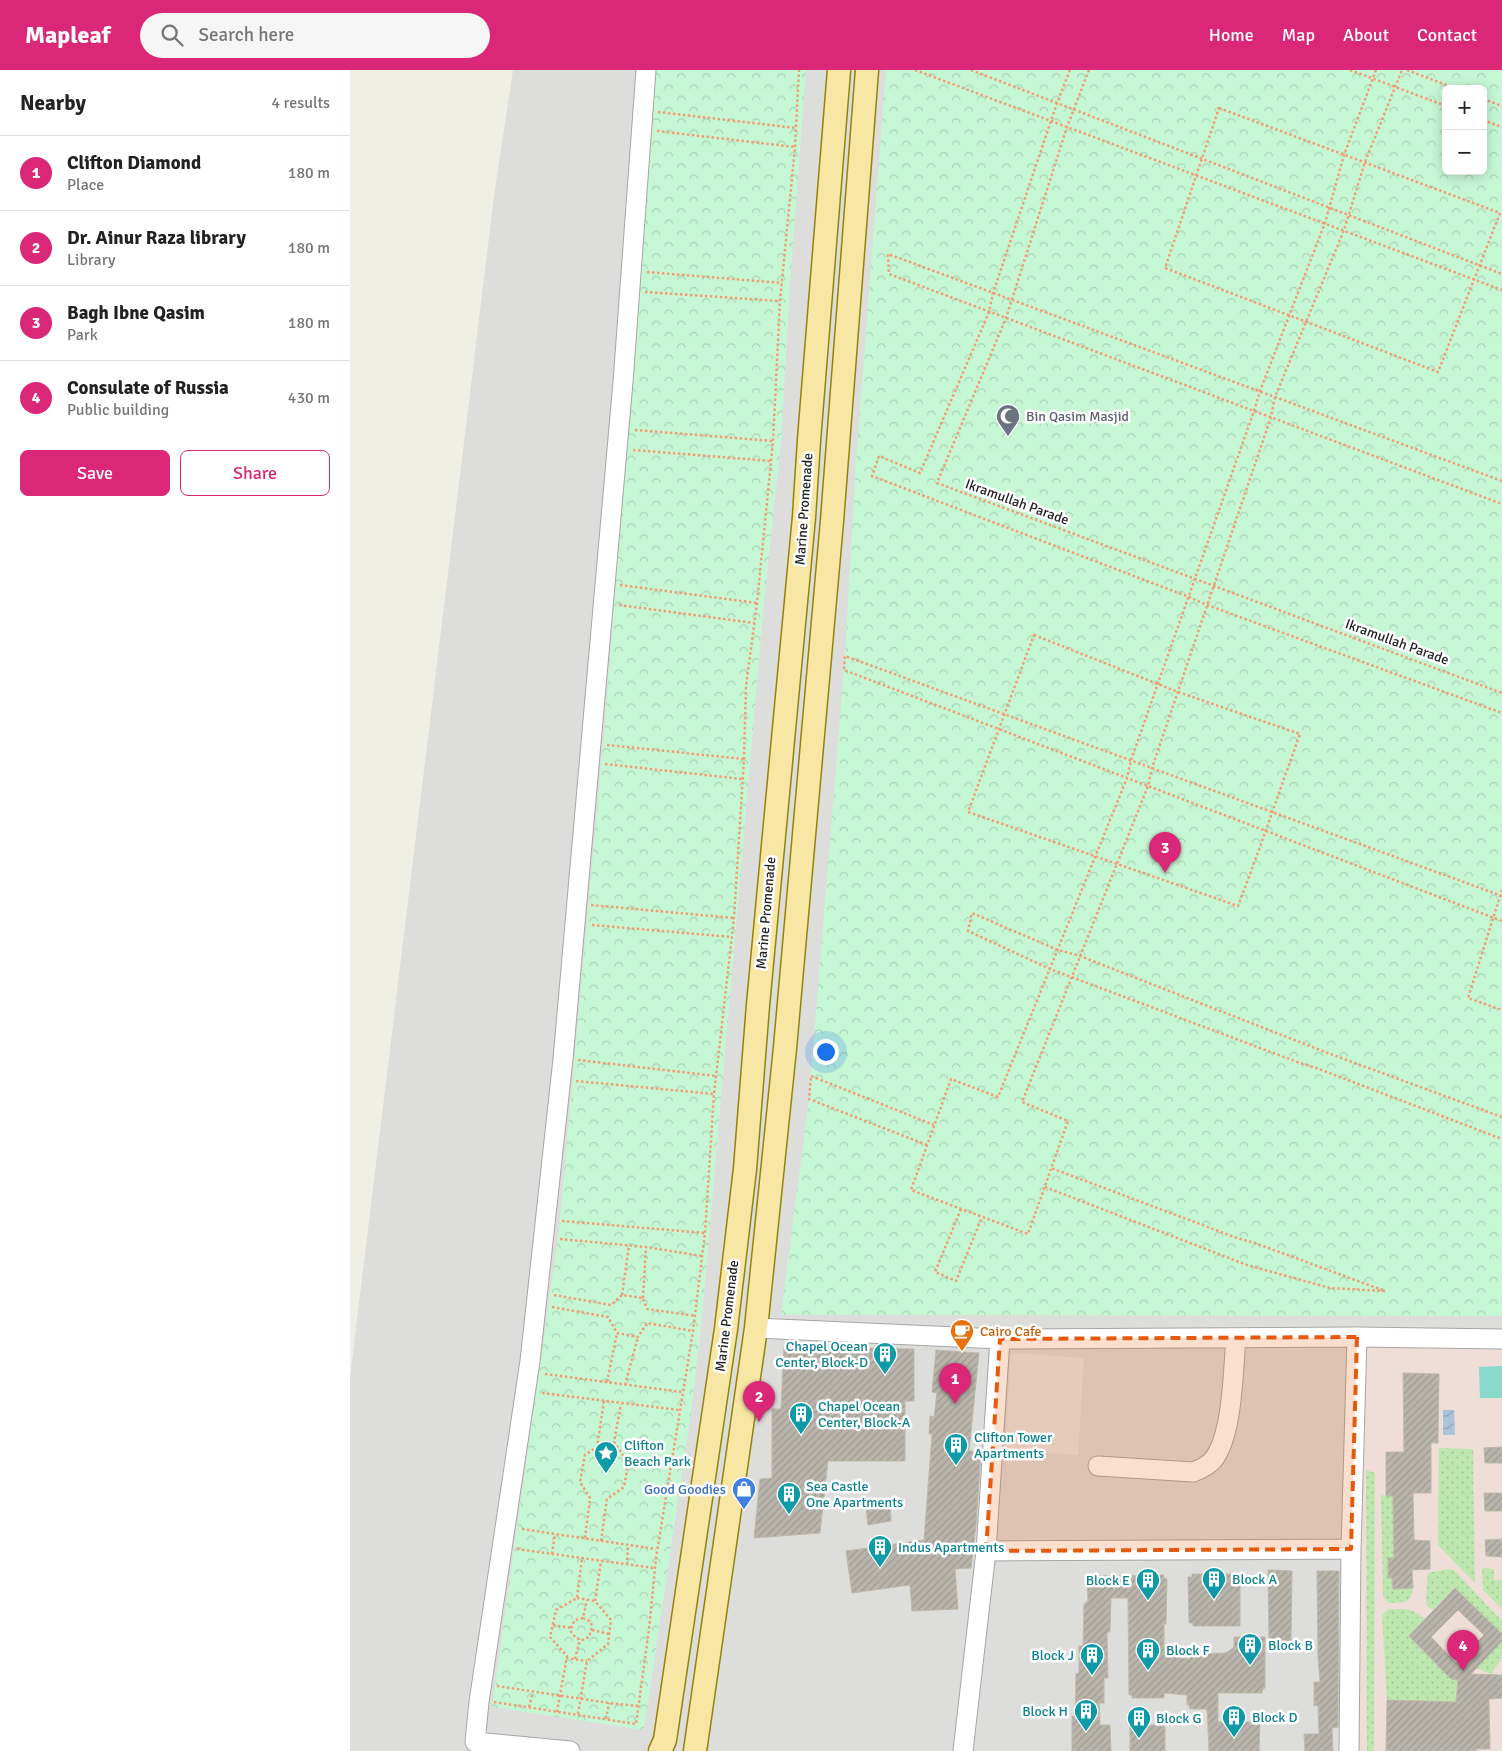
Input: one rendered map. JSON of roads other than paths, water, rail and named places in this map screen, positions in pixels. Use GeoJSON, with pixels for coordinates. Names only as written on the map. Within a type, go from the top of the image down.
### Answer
{"type":"FeatureCollection","features":[{"type":"Feature","properties":{"kind":"main road","name":"Marine Promenade"},"geometry":{"type":"LineString","coordinates":[[660,1751],[665,1740],[726,1329],[745,1169],[758,996],[804,517],[839,70]]}},
{"type":"Feature","properties":{"kind":"main road","name":"Marine Promenade"},"geometry":{"type":"LineString","coordinates":[[695,1751],[756,1328],[784,1048],[832,521],[866,70]]}},
{"type":"Feature","properties":{"kind":"main road"},"geometry":{"type":"LineString","coordinates":[[809,440],[818,450],[825,451],[838,445]]}},
{"type":"Feature","properties":{"kind":"main road"},"geometry":{"type":"LineString","coordinates":[[804,517],[814,511],[819,511],[829,516],[832,521]]}},
{"type":"Feature","properties":{"kind":"street"},"geometry":{"type":"LineString","coordinates":[[570,1751],[476,1742],[479,1702],[530,1361],[564,1059],[622,391],[646,70]]}},
{"type":"Feature","properties":{"kind":"street"},"geometry":{"type":"LineString","coordinates":[[756,1328],[1000,1339],[1357,1337],[1502,1339]]}},
{"type":"Feature","properties":{"kind":"street"},"geometry":{"type":"LineString","coordinates":[[1349,1751],[1351,1549],[1357,1337]]}},
{"type":"Feature","properties":{"kind":"street"},"geometry":{"type":"LineString","coordinates":[[1098,1466],[1194,1472],[1205,1467],[1214,1459],[1223,1438],[1230,1413],[1236,1338]]}},
{"type":"Feature","properties":{"kind":"street"},"geometry":{"type":"LineString","coordinates":[[963,1751],[986,1551],[1000,1339]]}},
{"type":"Feature","properties":{"kind":"street"},"geometry":{"type":"LineString","coordinates":[[986,1551],[1351,1549]]}},
{"type":"Feature","properties":{"kind":"water"},"geometry":{"type":"Polygon","coordinates":[[[1443,1410],[1454,1410],[1455,1435],[1443,1435],[1443,1410]]]}},
{"type":"Feature","properties":{"kind":"place","name":"Bin Qasim Masjid"},"geometry":{"type":"Point","coordinates":[1008,437]}},
{"type":"Feature","properties":{"kind":"place","name":"Bagh Ibne Qasim"},"geometry":{"type":"Point","coordinates":[1165,873]}},
{"type":"Feature","properties":{"kind":"place","name":"Cairo Cafe"},"geometry":{"type":"Point","coordinates":[962,1352]}},
{"type":"Feature","properties":{"kind":"place","name":"Chapel Ocean Center, Block-D"},"geometry":{"type":"Point","coordinates":[885,1375]}},
{"type":"Feature","properties":{"kind":"place","name":"Clifton Diamond"},"geometry":{"type":"Point","coordinates":[955,1404]}},
{"type":"Feature","properties":{"kind":"place","name":"Dr. Ainur Raza library"},"geometry":{"type":"Point","coordinates":[759,1422]}},
{"type":"Feature","properties":{"kind":"place","name":"Chapel Ocean Center, Block-A"},"geometry":{"type":"Point","coordinates":[801,1435]}},
{"type":"Feature","properties":{"kind":"place","name":"Clifton Tower Apartments"},"geometry":{"type":"Point","coordinates":[956,1466]}},
{"type":"Feature","properties":{"kind":"place","name":"Clifton Beach Park"},"geometry":{"type":"Point","coordinates":[606,1474]}},
{"type":"Feature","properties":{"kind":"place","name":"Good Goodies"},"geometry":{"type":"Point","coordinates":[744,1510]}},
{"type":"Feature","properties":{"kind":"place","name":"Sea Castle One Apartments"},"geometry":{"type":"Point","coordinates":[789,1515]}},
{"type":"Feature","properties":{"kind":"place","name":"Indus Apartments"},"geometry":{"type":"Point","coordinates":[880,1568]}},
{"type":"Feature","properties":{"kind":"place","name":"Block A"},"geometry":{"type":"Point","coordinates":[1214,1600]}},
{"type":"Feature","properties":{"kind":"place","name":"Block E"},"geometry":{"type":"Point","coordinates":[1148,1601]}},
{"type":"Feature","properties":{"kind":"place","name":"Block B"},"geometry":{"type":"Point","coordinates":[1250,1666]}},
{"type":"Feature","properties":{"kind":"place","name":"Block F"},"geometry":{"type":"Point","coordinates":[1148,1671]}},
{"type":"Feature","properties":{"kind":"place","name":"Consulate of Russia"},"geometry":{"type":"Point","coordinates":[1463,1671]}},
{"type":"Feature","properties":{"kind":"place","name":"Block J"},"geometry":{"type":"Point","coordinates":[1092,1676]}},
{"type":"Feature","properties":{"kind":"place","name":"Block H"},"geometry":{"type":"Point","coordinates":[1086,1732]}},
{"type":"Feature","properties":{"kind":"place","name":"Block D"},"geometry":{"type":"Point","coordinates":[1234,1738]}},
{"type":"Feature","properties":{"kind":"place","name":"Block G"},"geometry":{"type":"Point","coordinates":[1139,1739]}}]}
